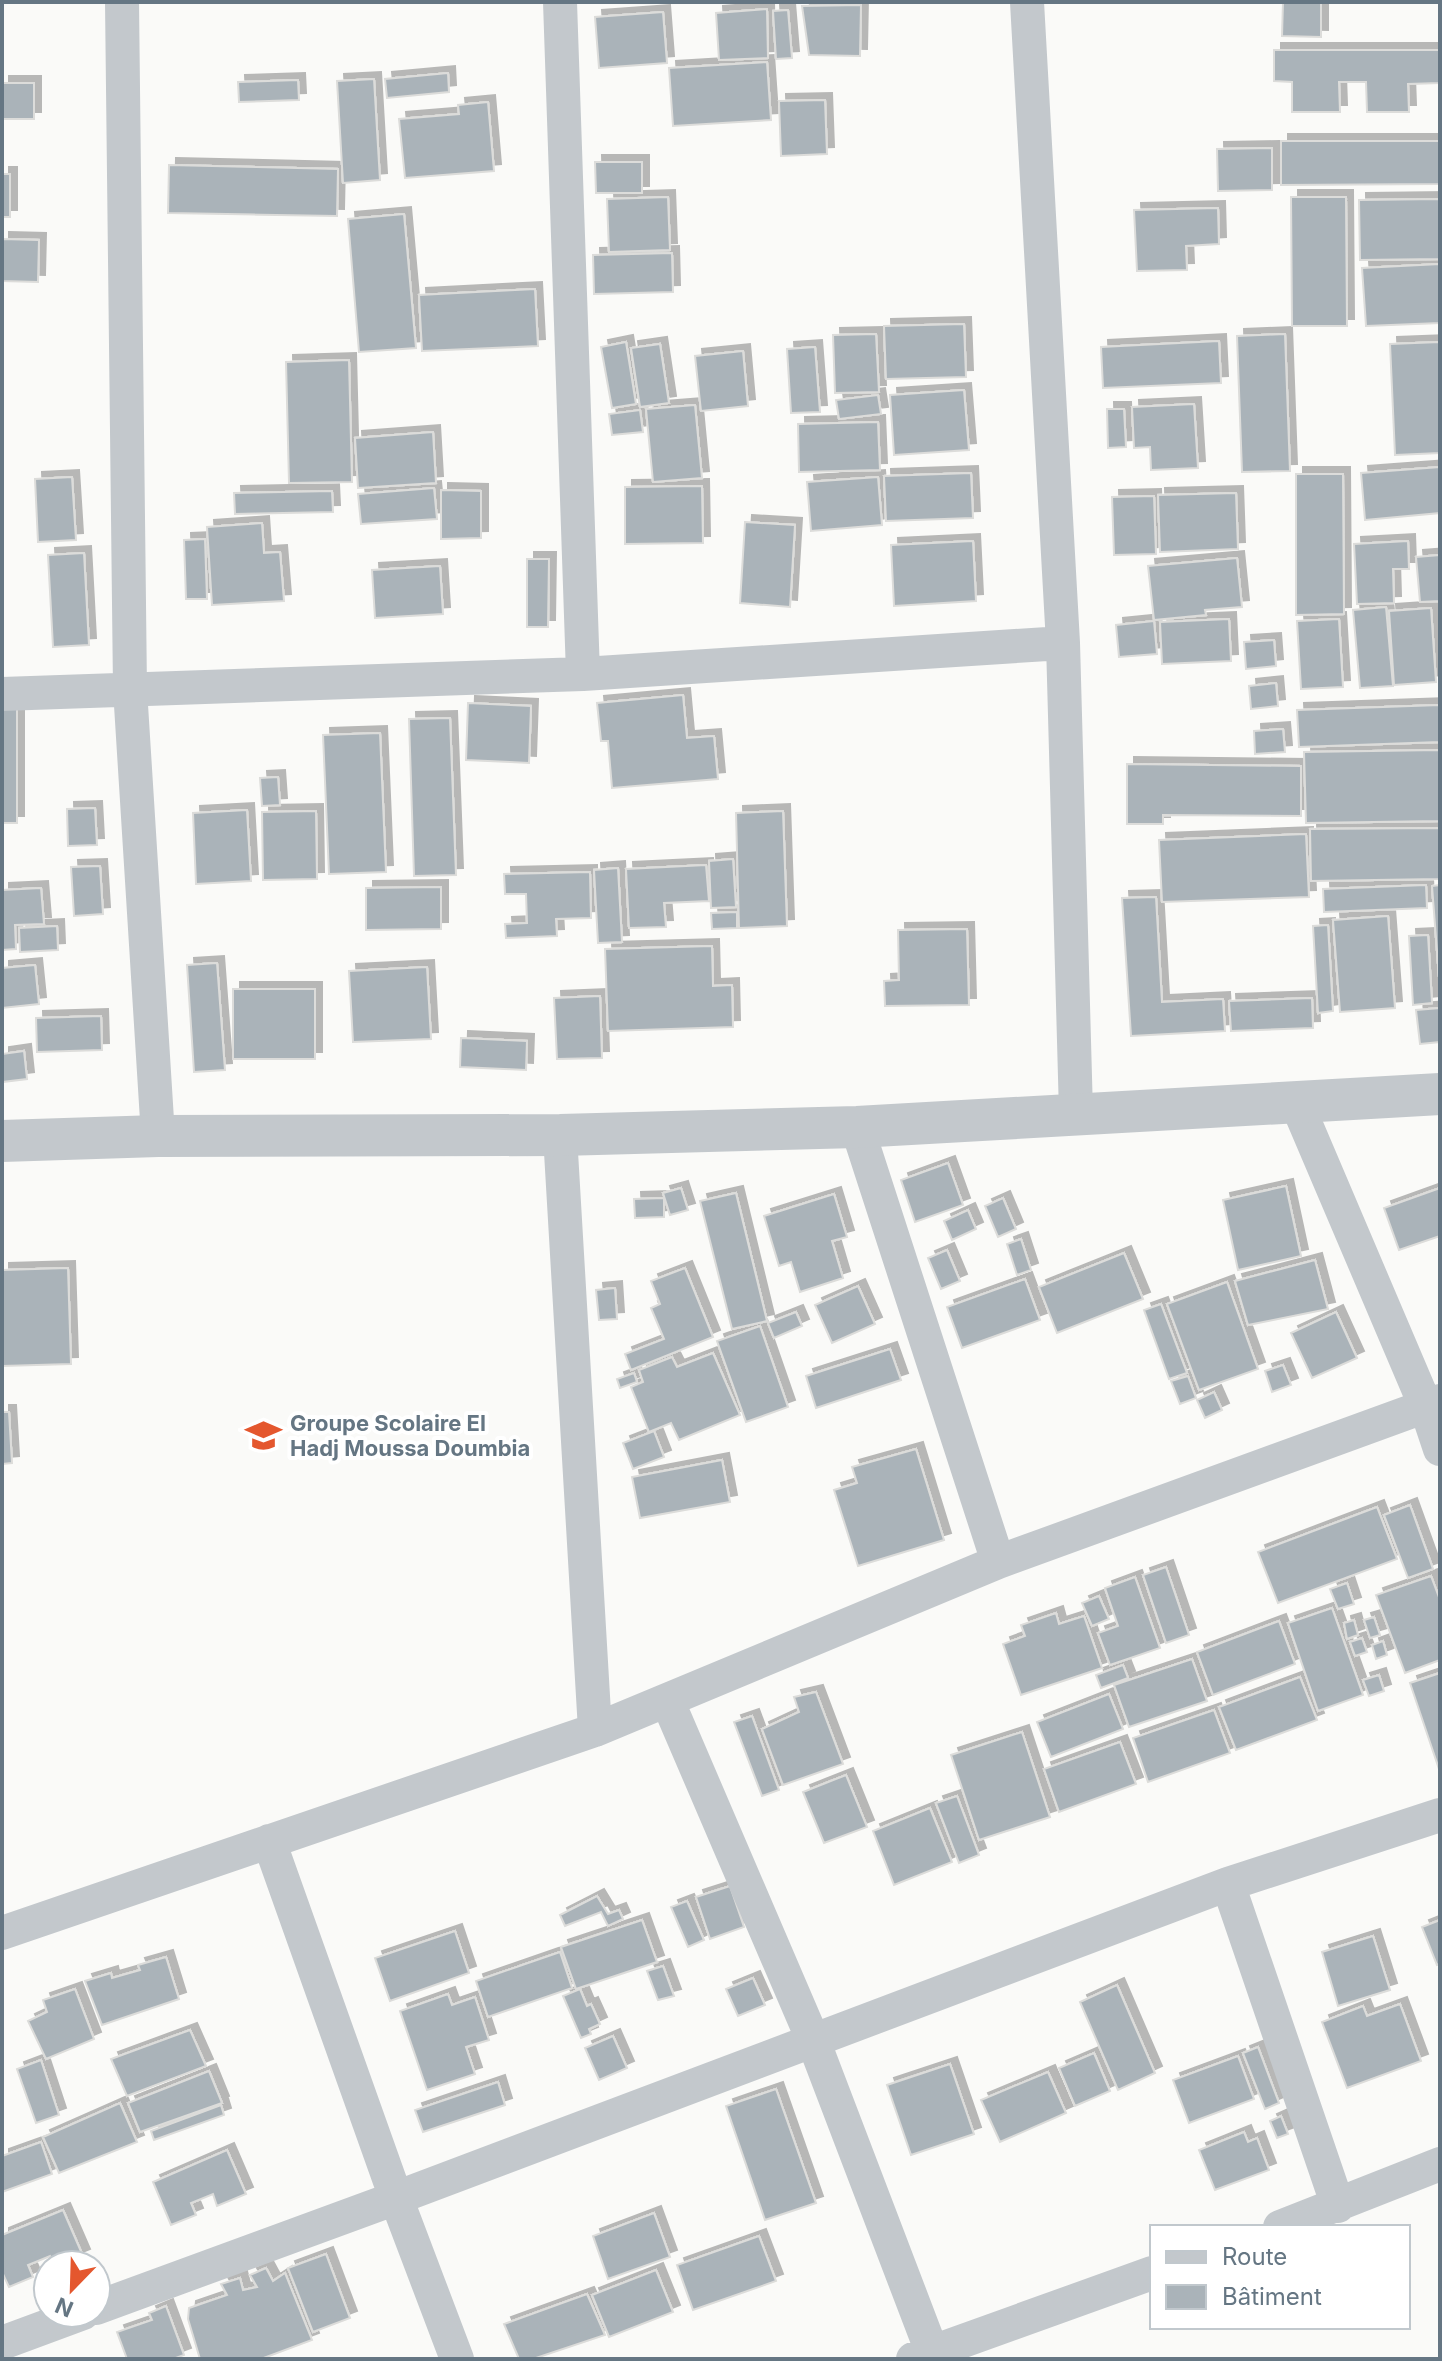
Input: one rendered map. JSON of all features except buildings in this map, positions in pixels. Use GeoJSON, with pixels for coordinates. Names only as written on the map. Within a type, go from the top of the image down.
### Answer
{"type":"FeatureCollection","features":[{"type":"Feature","properties":{"kind":"street"},"geometry":{"type":"LineString","coordinates":[[122,2],[130,689],[158,1136]]}},
{"type":"Feature","properties":{"kind":"street"},"geometry":{"type":"LineString","coordinates":[[560,2],[583,674]]}},
{"type":"Feature","properties":{"kind":"street"},"geometry":{"type":"LineString","coordinates":[[1027,2],[1063,643],[1076,1113]]}},
{"type":"Feature","properties":{"kind":"street"},"geometry":{"type":"LineString","coordinates":[[2,694],[583,674],[1063,643]]}},
{"type":"Feature","properties":{"kind":"street"},"geometry":{"type":"LineString","coordinates":[[2,1141],[158,1136],[560,1135],[857,1127],[1440,1094]]}},
{"type":"Feature","properties":{"kind":"street"},"geometry":{"type":"LineString","coordinates":[[1297,1104],[1433,1404],[1440,1449]]}},
{"type":"Feature","properties":{"kind":"street"},"geometry":{"type":"LineString","coordinates":[[857,1127],[998,1562]]}},
{"type":"Feature","properties":{"kind":"street"},"geometry":{"type":"LineString","coordinates":[[560,1135],[595,1730]]}},
{"type":"Feature","properties":{"kind":"street"},"geometry":{"type":"LineString","coordinates":[[2,1933],[595,1730],[998,1562],[1433,1404]]}},
{"type":"Feature","properties":{"kind":"street"},"geometry":{"type":"LineString","coordinates":[[668,1702],[813,2040],[922,2356],[1150,2274]]}},
{"type":"Feature","properties":{"kind":"street"},"geometry":{"type":"LineString","coordinates":[[112,2302],[1228,1884],[1440,1815]]}},
{"type":"Feature","properties":{"kind":"street"},"geometry":{"type":"LineString","coordinates":[[269,1841],[396,2198],[457,2359]]}},
{"type":"Feature","properties":{"kind":"street"},"geometry":{"type":"LineString","coordinates":[[1228,1884],[1338,2206]]}},
{"type":"Feature","properties":{"kind":"street"},"geometry":{"type":"LineString","coordinates":[[1286,2225],[1437,2173]]}},
{"type":"Feature","properties":{"kind":"street"},"geometry":{"type":"LineString","coordinates":[[2,2343],[40,2329]]}},
{"type":"Feature","properties":{"kind":"place","name":"Groupe Scolaire El Hadj Moussa Doumbia"},"geometry":{"type":"Point","coordinates":[264,1436]}}]}
